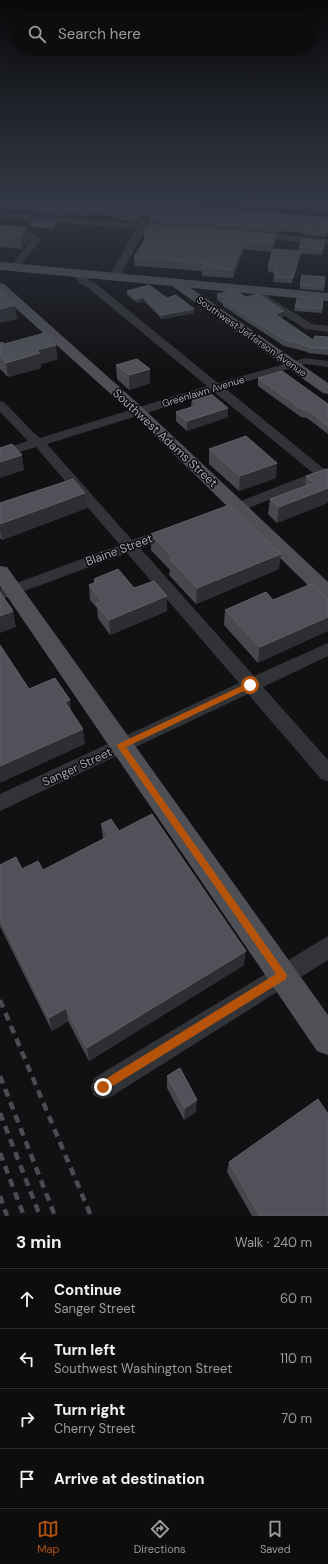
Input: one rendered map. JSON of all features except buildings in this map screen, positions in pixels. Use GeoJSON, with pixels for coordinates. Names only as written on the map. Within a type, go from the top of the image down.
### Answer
{"type":"FeatureCollection","features":[{"type":"Feature","properties":{"kind":"main road"},"geometry":{"type":"LineString","coordinates":[[0,266],[328,297]]}},
{"type":"Feature","properties":{"kind":"main road","name":"Southwest Jefferson Avenue"},"geometry":{"type":"LineString","coordinates":[[176,283],[328,390]]}},
{"type":"Feature","properties":{"kind":"main road","name":"Southwest Adams Street"},"geometry":{"type":"LineString","coordinates":[[0,287],[50,339],[138,412],[328,593]]}},
{"type":"Feature","properties":{"kind":"main road"},"geometry":{"type":"LineString","coordinates":[[4,586],[121,746],[328,1040]]}},
{"type":"Feature","properties":{"kind":"street"},"geometry":{"type":"LineString","coordinates":[[15,267],[24,255]]}},
{"type":"Feature","properties":{"kind":"street"},"geometry":{"type":"LineString","coordinates":[[114,277],[126,255]]}},
{"type":"Feature","properties":{"kind":"street"},"geometry":{"type":"LineString","coordinates":[[78,273],[83,281],[91,285],[326,475]]}},
{"type":"Feature","properties":{"kind":"street"},"geometry":{"type":"LineString","coordinates":[[253,290],[309,327],[328,329]]}},
{"type":"Feature","properties":{"kind":"street","name":"Greenlawn Avenue"},"geometry":{"type":"LineString","coordinates":[[0,454],[292,364],[305,361],[328,364]]}},
{"type":"Feature","properties":{"kind":"street"},"geometry":{"type":"LineString","coordinates":[[0,405],[29,436],[38,442],[328,773]]}},
{"type":"Feature","properties":{"kind":"street"},"geometry":{"type":"LineString","coordinates":[[210,517],[326,475]]}},
{"type":"Feature","properties":{"kind":"street","name":"Blaine Street"},"geometry":{"type":"LineString","coordinates":[[4,586],[188,525]]}},
{"type":"Feature","properties":{"kind":"street","name":"Sanger Street"},"geometry":{"type":"LineString","coordinates":[[0,803],[328,649]]}},
{"type":"Feature","properties":{"kind":"street"},"geometry":{"type":"LineString","coordinates":[[103,1087],[328,947]]}},
{"type":"Feature","properties":{"kind":"railway"},"geometry":{"type":"LineString","coordinates":[[0,1000],[91,1216]]}},
{"type":"Feature","properties":{"kind":"railway"},"geometry":{"type":"LineString","coordinates":[[0,1076],[55,1216]]}},
{"type":"Feature","properties":{"kind":"railway"},"geometry":{"type":"LineString","coordinates":[[0,1113],[40,1216]]}},
{"type":"Feature","properties":{"kind":"railway"},"geometry":{"type":"LineString","coordinates":[[0,1153],[24,1216]]}},
{"type":"Feature","properties":{"kind":"railway"},"geometry":{"type":"LineString","coordinates":[[0,1196],[7,1216]]}},
{"type":"Feature","properties":{"kind":"route"},"geometry":{"type":"LineString","coordinates":[[103,1087],[283,975],[121,746],[250,685]]}}]}
